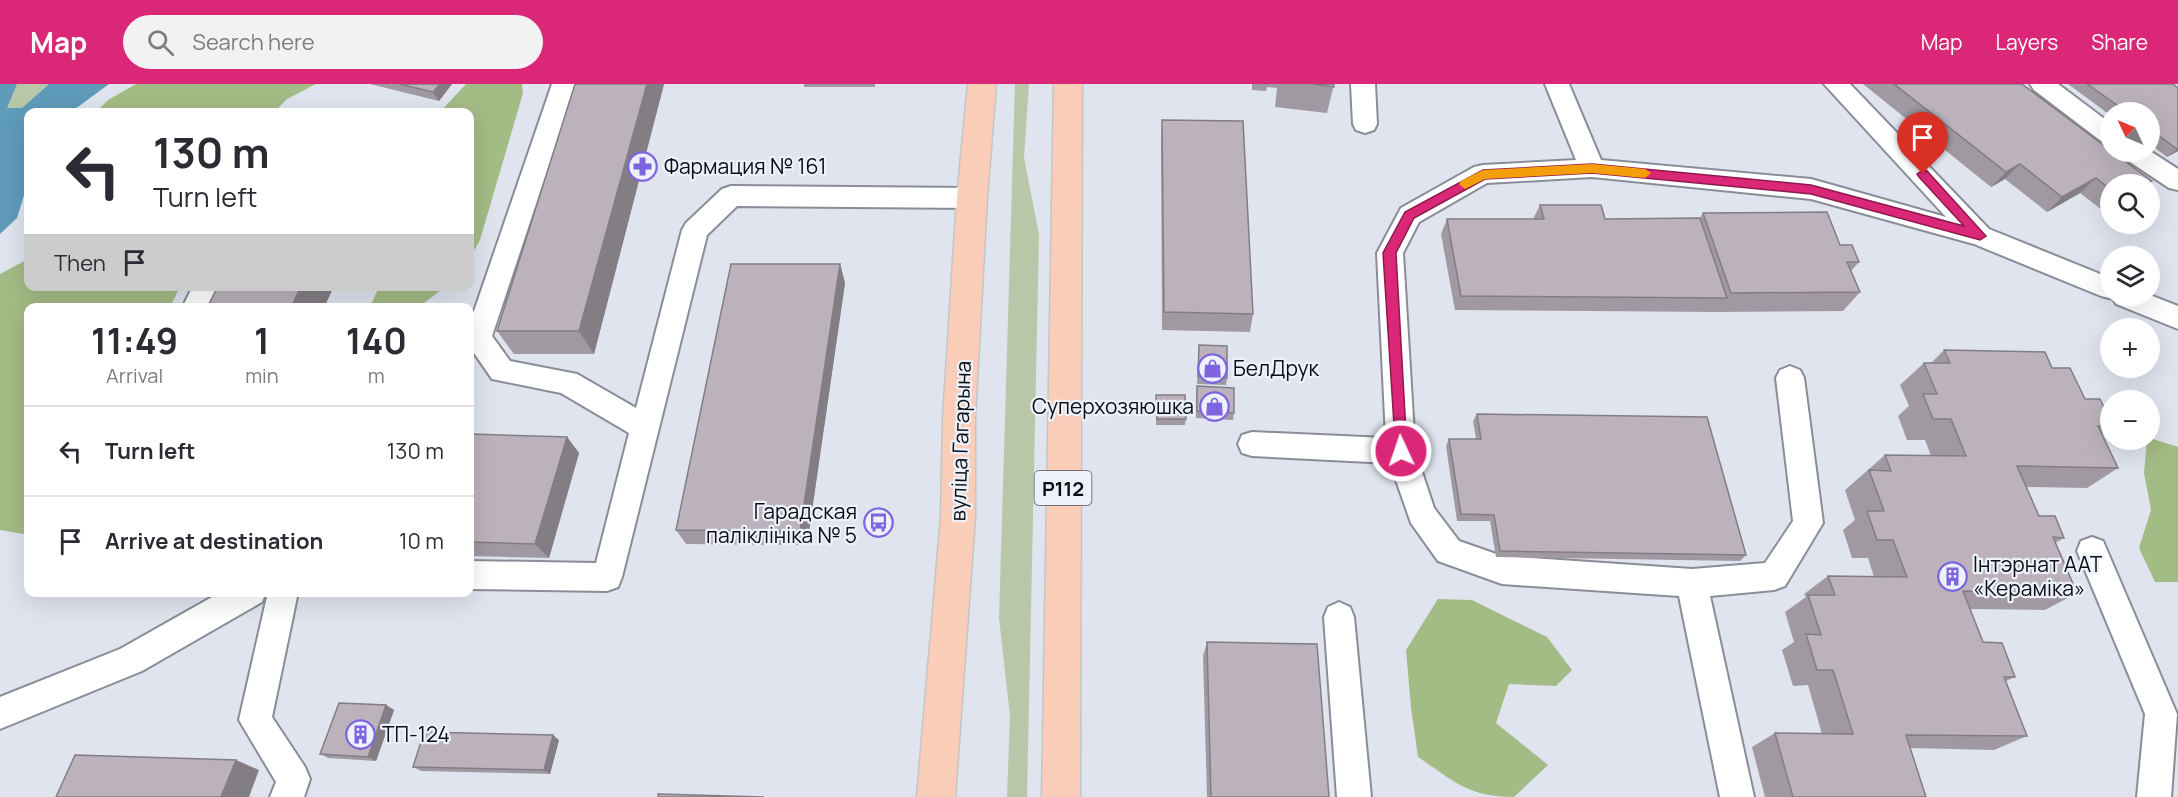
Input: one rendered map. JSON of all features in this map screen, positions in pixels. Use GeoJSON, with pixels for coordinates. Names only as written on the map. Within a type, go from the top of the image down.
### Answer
{"type":"FeatureCollection","features":[{"type":"Feature","properties":{"kind":"main road","name":"вуліца Гагарына"},"geometry":{"type":"LineString","coordinates":[[936,797],[958,517],[959,418],[972,198],[982,84]]}},
{"type":"Feature","properties":{"kind":"main road","name":"Р112"},"geometry":{"type":"LineString","coordinates":[[1060,797],[1068,84]]}},
{"type":"Feature","properties":{"kind":"lane"},"geometry":{"type":"LineString","coordinates":[[564,84],[478,338],[502,371],[567,382],[645,428]]}},
{"type":"Feature","properties":{"kind":"lane"},"geometry":{"type":"LineString","coordinates":[[1363,84],[1365,124]]}},
{"type":"Feature","properties":{"kind":"lane"},"geometry":{"type":"LineString","coordinates":[[1557,84],[1592,168]]}},
{"type":"Feature","properties":{"kind":"lane"},"geometry":{"type":"LineString","coordinates":[[1836,84],[1980,236]]}},
{"type":"Feature","properties":{"kind":"lane"},"geometry":{"type":"LineString","coordinates":[[2042,84],[2100,128]]}},
{"type":"Feature","properties":{"kind":"lane"},"geometry":{"type":"LineString","coordinates":[[2148,162],[2178,182]]}},
{"type":"Feature","properties":{"kind":"lane"},"geometry":{"type":"LineString","coordinates":[[1790,378],[1808,524],[1774,576],[1692,583],[1502,570],[1449,551],[1421,514],[1401,451],[1390,253],[1410,215],[1483,174],[1592,168],[1811,189],[1980,236],[2100,285]]}},
{"type":"Feature","properties":{"kind":"lane"},"geometry":{"type":"LineString","coordinates":[[474,575],[607,577],[695,230],[731,196],[972,198]]}},
{"type":"Feature","properties":{"kind":"lane"},"geometry":{"type":"LineString","coordinates":[[2149,306],[2178,318]]}},
{"type":"Feature","properties":{"kind":"lane"},"geometry":{"type":"LineString","coordinates":[[1252,444],[1401,451]]}},
{"type":"Feature","properties":{"kind":"lane"},"geometry":{"type":"LineString","coordinates":[[2092,551],[2160,714],[2154,797]]}},
{"type":"Feature","properties":{"kind":"lane"},"geometry":{"type":"LineString","coordinates":[[1692,583],[1737,797]]}},
{"type":"Feature","properties":{"kind":"lane"},"geometry":{"type":"LineString","coordinates":[[0,712],[131,660],[241,597]]}},
{"type":"Feature","properties":{"kind":"lane"},"geometry":{"type":"LineString","coordinates":[[282,597],[255,720],[294,779],[287,797]]}},
{"type":"Feature","properties":{"kind":"lane"},"geometry":{"type":"LineString","coordinates":[[1339,616],[1354,797]]}},
{"type":"Feature","properties":{"kind":"green space"},"geometry":{"type":"Polygon","coordinates":[[[17,84],[49,84],[22,108],[6,108],[17,84]]]}},
{"type":"Feature","properties":{"kind":"green space"},"geometry":{"type":"Polygon","coordinates":[[[136,84],[316,84],[287,99],[278,108],[100,108],[108,100],[136,84]]]}},
{"type":"Feature","properties":{"kind":"green space"},"geometry":{"type":"Polygon","coordinates":[[[466,84],[522,84],[523,93],[480,240],[474,251],[474,108],[444,108],[466,84]]]}},
{"type":"Feature","properties":{"kind":"green space"},"geometry":{"type":"Polygon","coordinates":[[[1015,84],[1029,84],[1024,157],[1039,235],[1027,797],[1007,797],[1010,716],[999,618],[1015,84]]]}},
{"type":"Feature","properties":{"kind":"green space"},"geometry":{"type":"Polygon","coordinates":[[[24,261],[24,291],[178,291],[172,303],[24,303],[23,534],[0,530],[0,274],[24,261]]]}},
{"type":"Feature","properties":{"kind":"green space"},"geometry":{"type":"Polygon","coordinates":[[[377,291],[440,291],[424,303],[372,303],[377,291]]]}},
{"type":"Feature","properties":{"kind":"green space"},"geometry":{"type":"Polygon","coordinates":[[[2160,441],[2178,447],[2178,582],[2155,582],[2139,548],[2151,510],[2144,473],[2146,450],[2160,450],[2160,441]]]}},
{"type":"Feature","properties":{"kind":"green space"},"geometry":{"type":"Polygon","coordinates":[[[1438,599],[1472,600],[1547,637],[1572,670],[1556,686],[1509,684],[1496,723],[1548,765],[1514,797],[1473,791],[1418,757],[1406,650],[1438,599]]]}},
{"type":"Feature","properties":{"kind":"water"},"geometry":{"type":"Polygon","coordinates":[[[0,84],[17,84],[7,108],[22,108],[49,84],[109,84],[76,108],[24,108],[24,195],[17,218],[0,234],[0,84]]]}},
{"type":"Feature","properties":{"kind":"building"},"geometry":{"type":"Polygon","coordinates":[[[399,84],[440,84],[433,92],[399,84]]]}},
{"type":"Feature","properties":{"kind":"building"},"geometry":{"type":"Polygon","coordinates":[[[575,84],[647,84],[579,331],[497,331],[575,84]]]}},
{"type":"Feature","properties":{"kind":"building"},"geometry":{"type":"Polygon","coordinates":[[[1313,84],[1334,84],[1334,87],[1313,84]]]}},
{"type":"Feature","properties":{"kind":"building"},"geometry":{"type":"Polygon","coordinates":[[[1894,84],[2022,84],[2100,142],[2100,162],[2126,162],[2142,174],[2100,174],[2100,181],[2096,178],[2062,197],[2020,164],[2006,172],[1894,84]]]}},
{"type":"Feature","properties":{"kind":"building"},"geometry":{"type":"Polygon","coordinates":[[[2087,84],[2173,84],[2178,88],[2178,148],[2160,136],[2160,102],[2113,102],[2087,84]]]}},
{"type":"Feature","properties":{"kind":"building"},"geometry":{"type":"Polygon","coordinates":[[[1162,120],[1243,121],[1253,314],[1164,312],[1162,120]]]}},
{"type":"Feature","properties":{"kind":"building"},"geometry":{"type":"Polygon","coordinates":[[[1540,205],[1601,205],[1605,219],[1700,218],[1727,298],[1461,296],[1447,219],[1544,219],[1540,205]]]}},
{"type":"Feature","properties":{"kind":"building"},"geometry":{"type":"Polygon","coordinates":[[[1827,212],[1840,245],[1852,245],[1859,262],[1847,262],[1860,292],[1731,293],[1703,213],[1827,212]]]}},
{"type":"Feature","properties":{"kind":"building"},"geometry":{"type":"Polygon","coordinates":[[[731,264],[840,264],[800,531],[676,530],[731,264]]]}},
{"type":"Feature","properties":{"kind":"building"},"geometry":{"type":"Polygon","coordinates":[[[216,291],[299,291],[293,303],[210,303],[216,291]]]}},
{"type":"Feature","properties":{"kind":"building","name":"БелДрук"},"geometry":{"type":"Polygon","coordinates":[[[1199,345],[1227,346],[1227,378],[1198,377],[1199,345]]]}},
{"type":"Feature","properties":{"kind":"building","name":"Інтэрнат ААТ «Кераміка»"},"geometry":{"type":"Polygon","coordinates":[[[1944,350],[2045,352],[2052,368],[2070,368],[2085,399],[2100,399],[2100,426],[2098,426],[2100,450],[2109,450],[2118,468],[2017,466],[2039,516],[2055,516],[2064,538],[2053,537],[2077,593],[1963,591],[1983,642],[2002,643],[2015,677],[2004,677],[2027,736],[1906,735],[1926,797],[1793,797],[1775,733],[1853,734],[1833,670],[1817,670],[1806,634],[1821,635],[1808,595],[1835,595],[1828,576],[1907,577],[1893,540],[1877,540],[1867,511],[1884,511],[1869,470],[1891,471],[1885,455],[1966,456],[1951,419],[1933,419],[1923,394],[1937,394],[1924,363],[1950,363],[1944,350]]]}},
{"type":"Feature","properties":{"kind":"building","name":"Суперхозяюшка"},"geometry":{"type":"Polygon","coordinates":[[[1197,386],[1234,388],[1234,413],[1197,411],[1197,386]]]}},
{"type":"Feature","properties":{"kind":"building"},"geometry":{"type":"Polygon","coordinates":[[[1156,395],[1185,395],[1186,419],[1157,419],[1156,395]]]}},
{"type":"Feature","properties":{"kind":"building"},"geometry":{"type":"Polygon","coordinates":[[[1477,414],[1707,417],[1746,555],[1500,551],[1494,515],[1461,514],[1449,439],[1481,439],[1477,414]]]}},
{"type":"Feature","properties":{"kind":"building"},"geometry":{"type":"Polygon","coordinates":[[[474,434],[567,437],[535,544],[474,542],[474,434]]]}},
{"type":"Feature","properties":{"kind":"building"},"geometry":{"type":"Polygon","coordinates":[[[1207,642],[1317,644],[1329,797],[1211,797],[1207,642]]]}},
{"type":"Feature","properties":{"kind":"building","name":"ТП-124"},"geometry":{"type":"Polygon","coordinates":[[[339,703],[386,705],[368,757],[320,754],[339,703]]]}},
{"type":"Feature","properties":{"kind":"building"},"geometry":{"type":"Polygon","coordinates":[[[424,732],[553,735],[544,770],[413,767],[424,732]]]}},
{"type":"Feature","properties":{"kind":"building"},"geometry":{"type":"Polygon","coordinates":[[[75,755],[236,760],[221,797],[56,797],[75,755]]]}},
{"type":"Feature","properties":{"kind":"building"},"geometry":{"type":"Polygon","coordinates":[[[658,794],[764,797],[658,797],[658,794]]]}},
{"type":"Feature","properties":{"kind":"slow traffic"},"geometry":{"type":"LineString","coordinates":[[1465,184],[1483,174],[1592,168],[1645,173]]}},
{"type":"Feature","properties":{"kind":"place","name":"Фармация № 161"},"geometry":{"type":"Point","coordinates":[643,166]}},
{"type":"Feature","properties":{"kind":"place","name":"БелДрук"},"geometry":{"type":"Point","coordinates":[1212,368]}},
{"type":"Feature","properties":{"kind":"place","name":"Суперхозяюшка"},"geometry":{"type":"Point","coordinates":[1215,406]}},
{"type":"Feature","properties":{"kind":"place","name":"Гарадская паліклініка № 5"},"geometry":{"type":"Point","coordinates":[878,523]}},
{"type":"Feature","properties":{"kind":"place","name":"Інтэрнат ААТ «Кераміка»"},"geometry":{"type":"Point","coordinates":[1952,576]}},
{"type":"Feature","properties":{"kind":"place","name":"ТП-124"},"geometry":{"type":"Point","coordinates":[361,734]}},
{"type":"Feature","properties":{"kind":"route"},"geometry":{"type":"LineString","coordinates":[[1401,451],[1390,253],[1410,215],[1483,174],[1592,168],[1811,189],[1980,236],[1923,174]]}}]}
